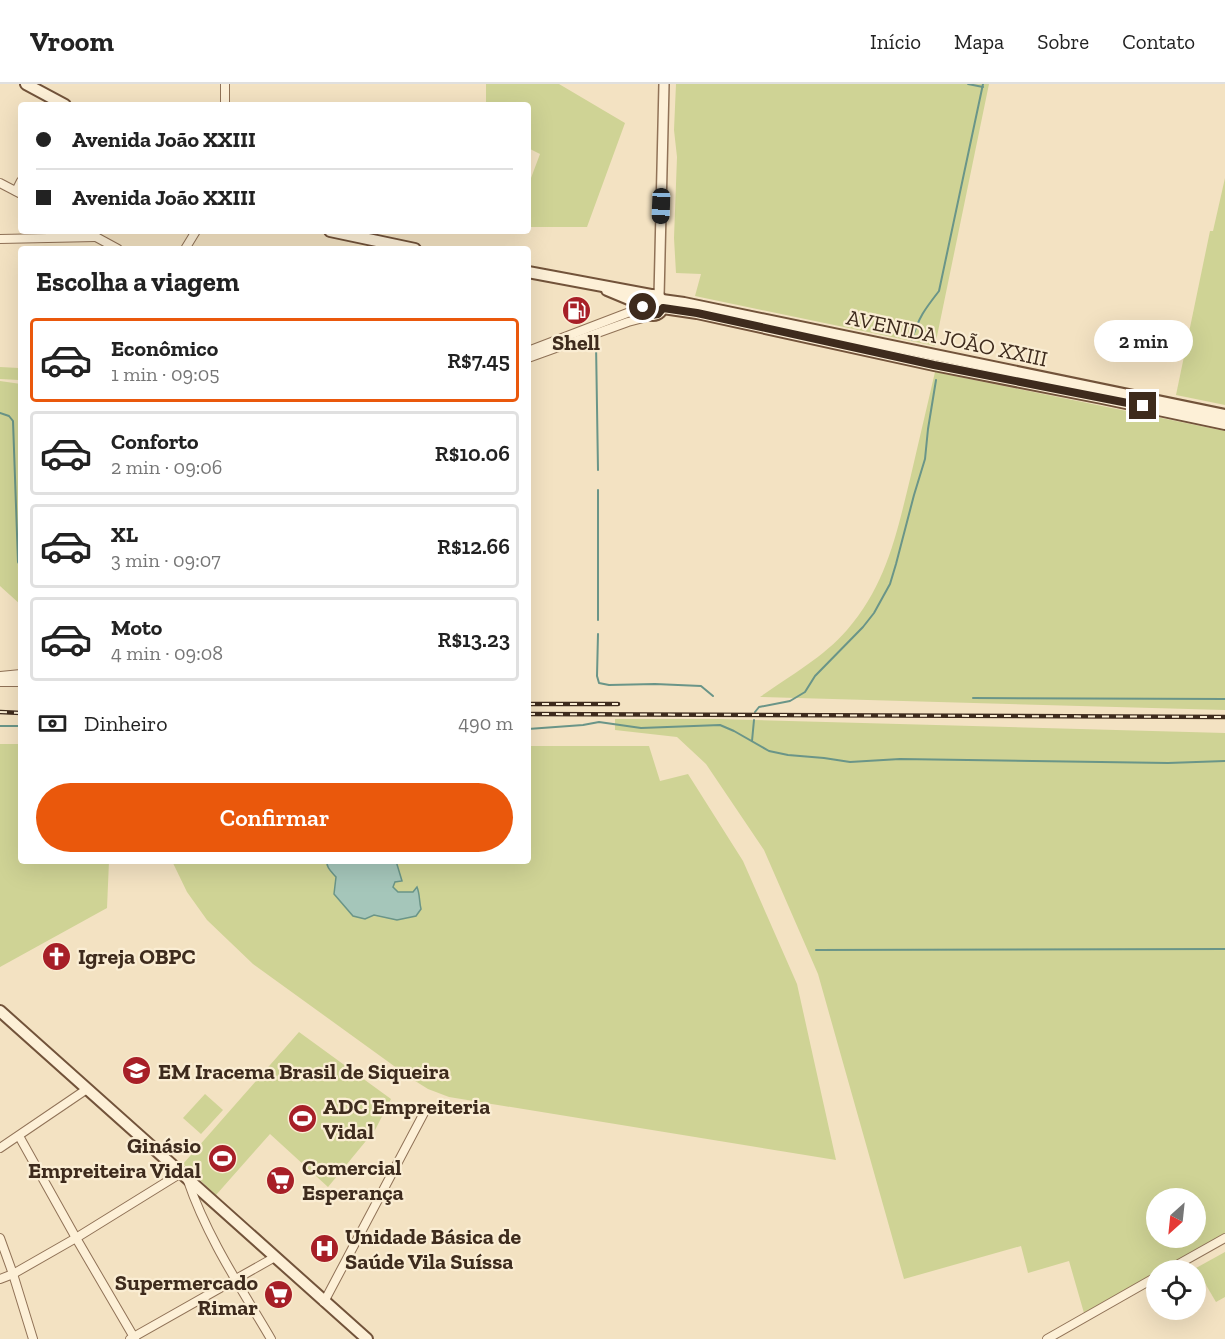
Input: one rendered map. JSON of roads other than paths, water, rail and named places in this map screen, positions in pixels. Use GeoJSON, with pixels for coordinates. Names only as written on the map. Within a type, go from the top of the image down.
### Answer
{"type":"FeatureCollection","features":[{"type":"Feature","properties":{"kind":"main road"},"geometry":{"type":"LineString","coordinates":[[26,84],[59,102]]}},
{"type":"Feature","properties":{"kind":"main road"},"geometry":{"type":"LineString","coordinates":[[344,234],[401,246]]}},
{"type":"Feature","properties":{"kind":"main road","name":"AVENIDA JOÃO XXIII"},"geometry":{"type":"LineString","coordinates":[[531,273],[590,283],[697,313],[922,363],[1225,424]]}},
{"type":"Feature","properties":{"kind":"main road","name":"AVENIDA JOÃO XXIII"},"geometry":{"type":"LineString","coordinates":[[590,283],[643,306],[647,314],[658,303],[684,303],[1225,415]]}},
{"type":"Feature","properties":{"kind":"main road"},"geometry":{"type":"LineString","coordinates":[[0,1011],[366,1339]]}},
{"type":"Feature","properties":{"kind":"street"},"geometry":{"type":"LineString","coordinates":[[225,84],[225,102]]}},
{"type":"Feature","properties":{"kind":"street"},"geometry":{"type":"LineString","coordinates":[[531,357],[628,322],[658,303],[664,84]]}},
{"type":"Feature","properties":{"kind":"street"},"geometry":{"type":"LineString","coordinates":[[0,183],[18,193]]}},
{"type":"Feature","properties":{"kind":"street"},"geometry":{"type":"LineString","coordinates":[[0,239],[98,234],[114,246]]}},
{"type":"Feature","properties":{"kind":"street"},"geometry":{"type":"LineString","coordinates":[[531,350],[643,306]]}},
{"type":"Feature","properties":{"kind":"street"},"geometry":{"type":"LineString","coordinates":[[0,676],[18,674]]}},
{"type":"Feature","properties":{"kind":"street"},"geometry":{"type":"LineString","coordinates":[[0,682],[18,682]]}},
{"type":"Feature","properties":{"kind":"street"},"geometry":{"type":"LineString","coordinates":[[0,1148],[87,1089]]}},
{"type":"Feature","properties":{"kind":"street"},"geometry":{"type":"LineString","coordinates":[[324,1302],[425,1111]]}},
{"type":"Feature","properties":{"kind":"street"},"geometry":{"type":"LineString","coordinates":[[19,1136],[133,1338],[275,1257]]}},
{"type":"Feature","properties":{"kind":"street"},"geometry":{"type":"LineString","coordinates":[[0,1279],[13,1274],[184,1176],[198,1208],[271,1339]]}},
{"type":"Feature","properties":{"kind":"street"},"geometry":{"type":"LineString","coordinates":[[0,1238],[33,1339]]}},
{"type":"Feature","properties":{"kind":"street"},"geometry":{"type":"LineString","coordinates":[[1187,1260],[1225,1238]]}},
{"type":"Feature","properties":{"kind":"street"},"geometry":{"type":"LineString","coordinates":[[1047,1339],[1146,1283]]}},
{"type":"Feature","properties":{"kind":"water"},"geometry":{"type":"Polygon","coordinates":[[[327,864],[397,864],[402,881],[395,882],[393,887],[398,892],[413,892],[417,887],[421,909],[416,916],[397,920],[374,915],[365,919],[353,916],[334,894],[336,877],[327,864]]]}},
{"type":"Feature","properties":{"kind":"waterway"},"geometry":{"type":"LineString","coordinates":[[968,84],[983,87]]}},
{"type":"Feature","properties":{"kind":"waterway"},"geometry":{"type":"LineString","coordinates":[[912,340],[922,314],[939,291],[983,84]]}},
{"type":"Feature","properties":{"kind":"waterway"},"geometry":{"type":"LineString","coordinates":[[596,343],[598,470]]}},
{"type":"Feature","properties":{"kind":"waterway"},"geometry":{"type":"LineString","coordinates":[[755,712],[759,707],[790,701],[805,692],[815,676],[863,627],[874,613],[890,584],[925,459],[936,380]]}},
{"type":"Feature","properties":{"kind":"waterway"},"geometry":{"type":"LineString","coordinates":[[0,413],[9,416],[13,421],[18,562]]}},
{"type":"Feature","properties":{"kind":"waterway"},"geometry":{"type":"LineString","coordinates":[[598,490],[598,620]]}},
{"type":"Feature","properties":{"kind":"waterway"},"geometry":{"type":"LineString","coordinates":[[598,634],[597,676],[599,683],[701,686],[713,696]]}},
{"type":"Feature","properties":{"kind":"waterway"},"geometry":{"type":"LineString","coordinates":[[973,698],[1225,699]]}},
{"type":"Feature","properties":{"kind":"waterway"},"geometry":{"type":"LineString","coordinates":[[752,741],[754,720]]}},
{"type":"Feature","properties":{"kind":"waterway"},"geometry":{"type":"LineString","coordinates":[[531,729],[599,722],[641,728],[720,725],[769,751],[850,762],[900,759],[1168,763],[1225,761]]}},
{"type":"Feature","properties":{"kind":"waterway"},"geometry":{"type":"LineString","coordinates":[[0,726],[18,726]]}},
{"type":"Feature","properties":{"kind":"waterway"},"geometry":{"type":"LineString","coordinates":[[816,950],[1225,949]]}},
{"type":"Feature","properties":{"kind":"railway"},"geometry":{"type":"LineString","coordinates":[[531,704],[618,704]]}},
{"type":"Feature","properties":{"kind":"railway"},"geometry":{"type":"LineString","coordinates":[[0,712],[18,713]]}},
{"type":"Feature","properties":{"kind":"railway"},"geometry":{"type":"LineString","coordinates":[[531,714],[1225,717]]}},
{"type":"Feature","properties":{"kind":"place","name":"Shell"},"geometry":{"type":"Point","coordinates":[576,310]}},
{"type":"Feature","properties":{"kind":"place","name":"Igreja OBPC"},"geometry":{"type":"Point","coordinates":[57,956]}},
{"type":"Feature","properties":{"kind":"place","name":"EM Iracema Brasil de Siqueira"},"geometry":{"type":"Point","coordinates":[137,1071]}},
{"type":"Feature","properties":{"kind":"place","name":"ADC Empreiteria Vidal"},"geometry":{"type":"Point","coordinates":[302,1119]}},
{"type":"Feature","properties":{"kind":"place","name":"Ginásio Empreiteira Vidal"},"geometry":{"type":"Point","coordinates":[222,1158]}},
{"type":"Feature","properties":{"kind":"place","name":"Comercial Esperança"},"geometry":{"type":"Point","coordinates":[281,1180]}},
{"type":"Feature","properties":{"kind":"place","name":"Unidade Básica de Saúde Vila Suíssa"},"geometry":{"type":"Point","coordinates":[324,1249]}},
{"type":"Feature","properties":{"kind":"place","name":"Supermercado Rimar"},"geometry":{"type":"Point","coordinates":[279,1295]}}]}
